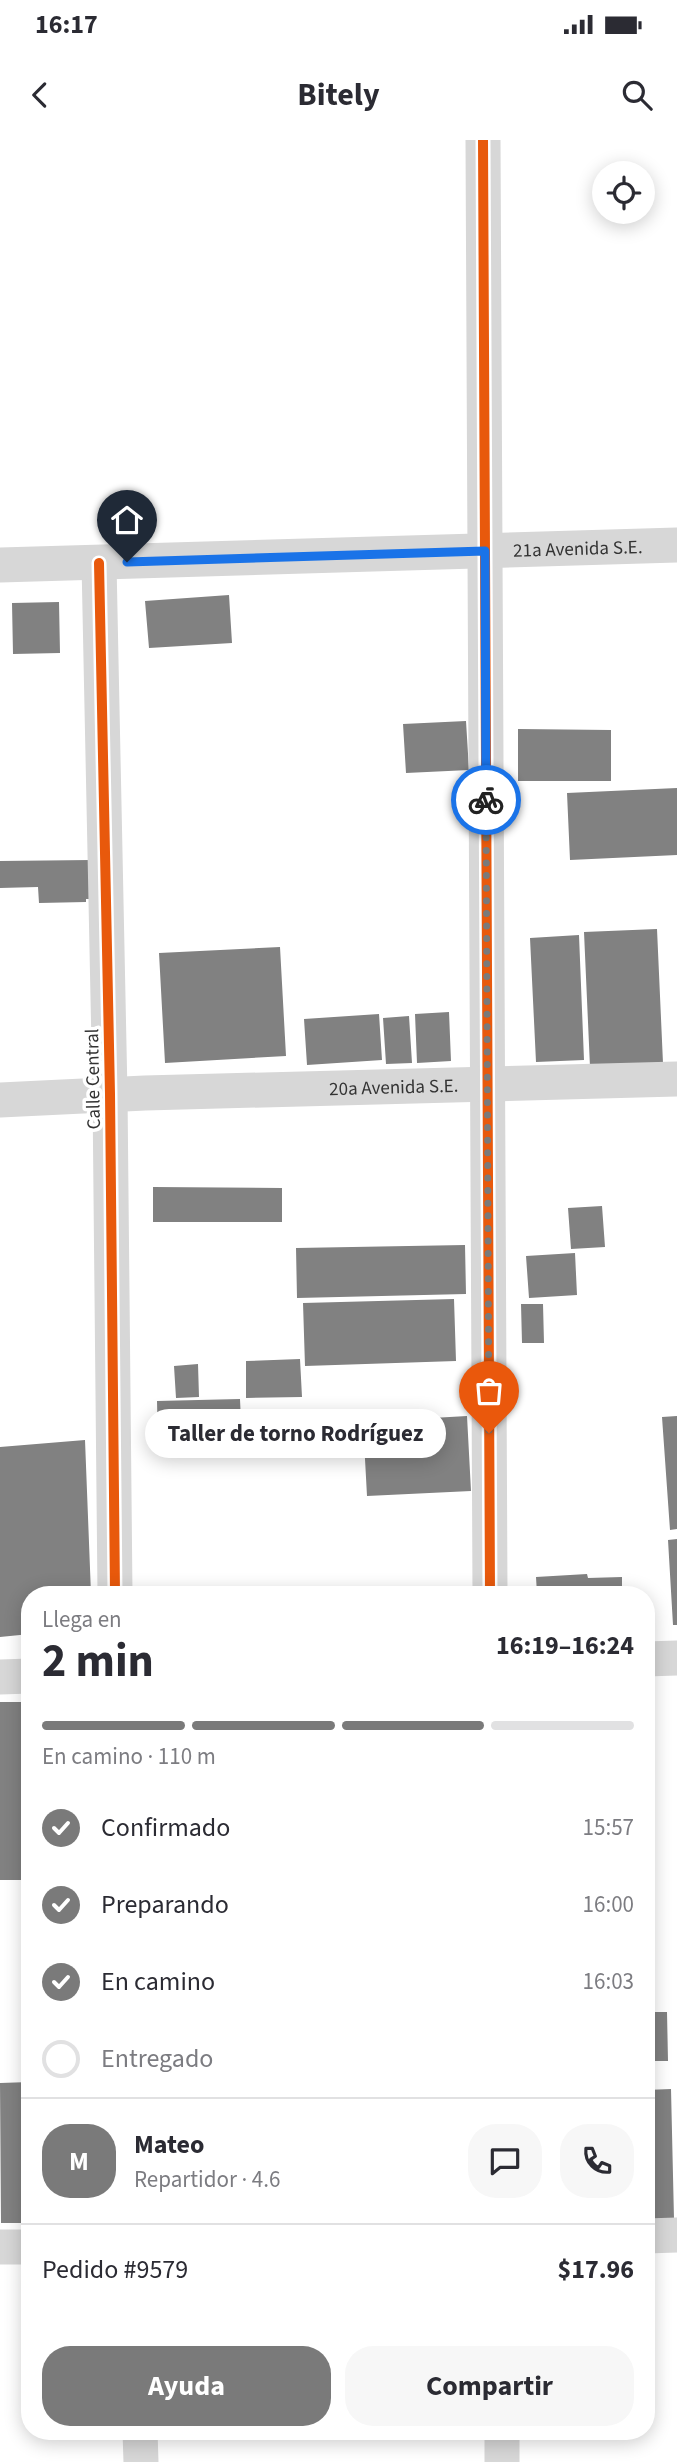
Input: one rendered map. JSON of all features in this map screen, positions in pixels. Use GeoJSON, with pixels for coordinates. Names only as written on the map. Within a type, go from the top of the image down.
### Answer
{"type":"FeatureCollection","features":[{"type":"Feature","properties":{"kind":"street"},"geometry":{"type":"LineString","coordinates":[[483,140],[490,1586]]}},
{"type":"Feature","properties":{"kind":"street","name":"21a Avenida S.E."},"geometry":{"type":"LineString","coordinates":[[0,565],[677,545]]}},
{"type":"Feature","properties":{"kind":"street","name":"Calle Central"},"geometry":{"type":"LineString","coordinates":[[99,563],[110,1094],[115,1586]]}},
{"type":"Feature","properties":{"kind":"street","name":"20a Avenida S.E."},"geometry":{"type":"LineString","coordinates":[[0,1100],[110,1094],[677,1079]]}},
{"type":"Feature","properties":{"kind":"street"},"geometry":{"type":"LineString","coordinates":[[655,1659],[677,1658]]}},
{"type":"Feature","properties":{"kind":"street"},"geometry":{"type":"LineString","coordinates":[[0,1676],[21,1676]]}},
{"type":"Feature","properties":{"kind":"street"},"geometry":{"type":"LineString","coordinates":[[655,2236],[677,2235]]}},
{"type":"Feature","properties":{"kind":"street"},"geometry":{"type":"LineString","coordinates":[[0,2247],[21,2248]]}},
{"type":"Feature","properties":{"kind":"street"},"geometry":{"type":"LineString","coordinates":[[140,2440],[141,2462]]}},
{"type":"Feature","properties":{"kind":"street"},"geometry":{"type":"LineString","coordinates":[[502,2440],[502,2462]]}},
{"type":"Feature","properties":{"kind":"building"},"geometry":{"type":"Polygon","coordinates":[[[229,595],[232,643],[149,648],[145,601],[229,595]]]}},
{"type":"Feature","properties":{"kind":"building"},"geometry":{"type":"Polygon","coordinates":[[[59,602],[60,653],[13,654],[12,603],[59,602]]]}},
{"type":"Feature","properties":{"kind":"building"},"geometry":{"type":"Polygon","coordinates":[[[466,721],[469,770],[406,773],[403,724],[466,721]]]}},
{"type":"Feature","properties":{"kind":"building"},"geometry":{"type":"Polygon","coordinates":[[[518,729],[611,730],[611,781],[518,781],[518,729]]]}},
{"type":"Feature","properties":{"kind":"building"},"geometry":{"type":"Polygon","coordinates":[[[677,788],[677,855],[570,860],[567,793],[677,788]]]}},
{"type":"Feature","properties":{"kind":"building"},"geometry":{"type":"Polygon","coordinates":[[[91,860],[92,899],[86,899],[86,902],[39,903],[38,887],[0,888],[0,861],[91,860]]]}},
{"type":"Feature","properties":{"kind":"building"},"geometry":{"type":"Polygon","coordinates":[[[657,929],[663,1063],[590,1067],[584,932],[657,929]]]}},
{"type":"Feature","properties":{"kind":"building"},"geometry":{"type":"Polygon","coordinates":[[[579,935],[584,1060],[536,1062],[530,938],[579,935]]]}},
{"type":"Feature","properties":{"kind":"building"},"geometry":{"type":"Polygon","coordinates":[[[280,947],[286,1056],[165,1063],[159,953],[280,947]]]}},
{"type":"Feature","properties":{"kind":"building"},"geometry":{"type":"Polygon","coordinates":[[[449,1012],[451,1061],[417,1063],[415,1014],[449,1012]]]}},
{"type":"Feature","properties":{"kind":"building"},"geometry":{"type":"Polygon","coordinates":[[[379,1014],[382,1060],[307,1065],[304,1019],[379,1014]]]}},
{"type":"Feature","properties":{"kind":"building"},"geometry":{"type":"Polygon","coordinates":[[[409,1016],[412,1063],[386,1064],[383,1018],[409,1016]]]}},
{"type":"Feature","properties":{"kind":"building"},"geometry":{"type":"Polygon","coordinates":[[[153,1187],[282,1188],[282,1222],[153,1222],[153,1187]]]}},
{"type":"Feature","properties":{"kind":"building"},"geometry":{"type":"Polygon","coordinates":[[[602,1206],[605,1247],[571,1249],[568,1208],[602,1206]]]}},
{"type":"Feature","properties":{"kind":"building"},"geometry":{"type":"Polygon","coordinates":[[[465,1245],[466,1294],[297,1298],[296,1248],[465,1245]]]}},
{"type":"Feature","properties":{"kind":"building"},"geometry":{"type":"Polygon","coordinates":[[[575,1253],[577,1295],[529,1298],[526,1256],[575,1253]]]}},
{"type":"Feature","properties":{"kind":"building"},"geometry":{"type":"Polygon","coordinates":[[[454,1299],[456,1361],[305,1366],[303,1303],[454,1299]]]}},
{"type":"Feature","properties":{"kind":"building"},"geometry":{"type":"Polygon","coordinates":[[[521,1304],[543,1304],[544,1343],[522,1343],[521,1304]]]}},
{"type":"Feature","properties":{"kind":"building"},"geometry":{"type":"Polygon","coordinates":[[[300,1359],[302,1397],[246,1398],[246,1361],[300,1359]]]}},
{"type":"Feature","properties":{"kind":"building"},"geometry":{"type":"Polygon","coordinates":[[[198,1364],[199,1397],[176,1398],[174,1366],[198,1364]]]}},
{"type":"Feature","properties":{"kind":"building"},"geometry":{"type":"Polygon","coordinates":[[[240,1399],[242,1444],[158,1447],[157,1401],[240,1399]]]}},
{"type":"Feature","properties":{"kind":"building"},"geometry":{"type":"Polygon","coordinates":[[[467,1416],[471,1491],[367,1496],[363,1422],[467,1416]]]}},
{"type":"Feature","properties":{"kind":"building"},"geometry":{"type":"Polygon","coordinates":[[[677,1416],[677,1529],[670,1530],[662,1417],[677,1416]]]}},
{"type":"Feature","properties":{"kind":"building"},"geometry":{"type":"Polygon","coordinates":[[[85,1440],[91,1586],[21,1586],[21,1635],[0,1637],[0,1447],[85,1440]]]}},
{"type":"Feature","properties":{"kind":"building"},"geometry":{"type":"Polygon","coordinates":[[[677,1539],[677,1625],[673,1625],[668,1540],[677,1539]]]}},
{"type":"Feature","properties":{"kind":"building"},"geometry":{"type":"Polygon","coordinates":[[[587,1574],[588,1578],[622,1577],[622,1586],[537,1586],[536,1577],[587,1574]]]}},
{"type":"Feature","properties":{"kind":"building"},"geometry":{"type":"Polygon","coordinates":[[[0,1702],[21,1702],[21,1880],[0,1880],[0,1702]]]}},
{"type":"Feature","properties":{"kind":"building"},"geometry":{"type":"Polygon","coordinates":[[[655,2012],[667,2012],[668,2061],[655,2061],[655,2012]]]}},
{"type":"Feature","properties":{"kind":"building"},"geometry":{"type":"Polygon","coordinates":[[[21,2082],[21,2223],[1,2223],[0,2083],[21,2082]]]}},
{"type":"Feature","properties":{"kind":"building"},"geometry":{"type":"Polygon","coordinates":[[[671,2089],[674,2219],[655,2219],[655,2090],[671,2089]]]}},
{"type":"Feature","properties":{"kind":"cycle path"},"geometry":{"type":"LineString","coordinates":[[483,140],[490,1586]]}},
{"type":"Feature","properties":{"kind":"cycle path"},"geometry":{"type":"LineString","coordinates":[[99,563],[110,1094],[115,1586]]}},
{"type":"Feature","properties":{"kind":"way so far"},"geometry":{"type":"LineString","coordinates":[[486,800],[489,1433]]}},
{"type":"Feature","properties":{"kind":"place","name":"Taller de torno Rodríguez"},"geometry":{"type":"Point","coordinates":[489,1433]}},
{"type":"Feature","properties":{"kind":"route"},"geometry":{"type":"LineString","coordinates":[[127,562],[485,551],[486,800]]}}]}
